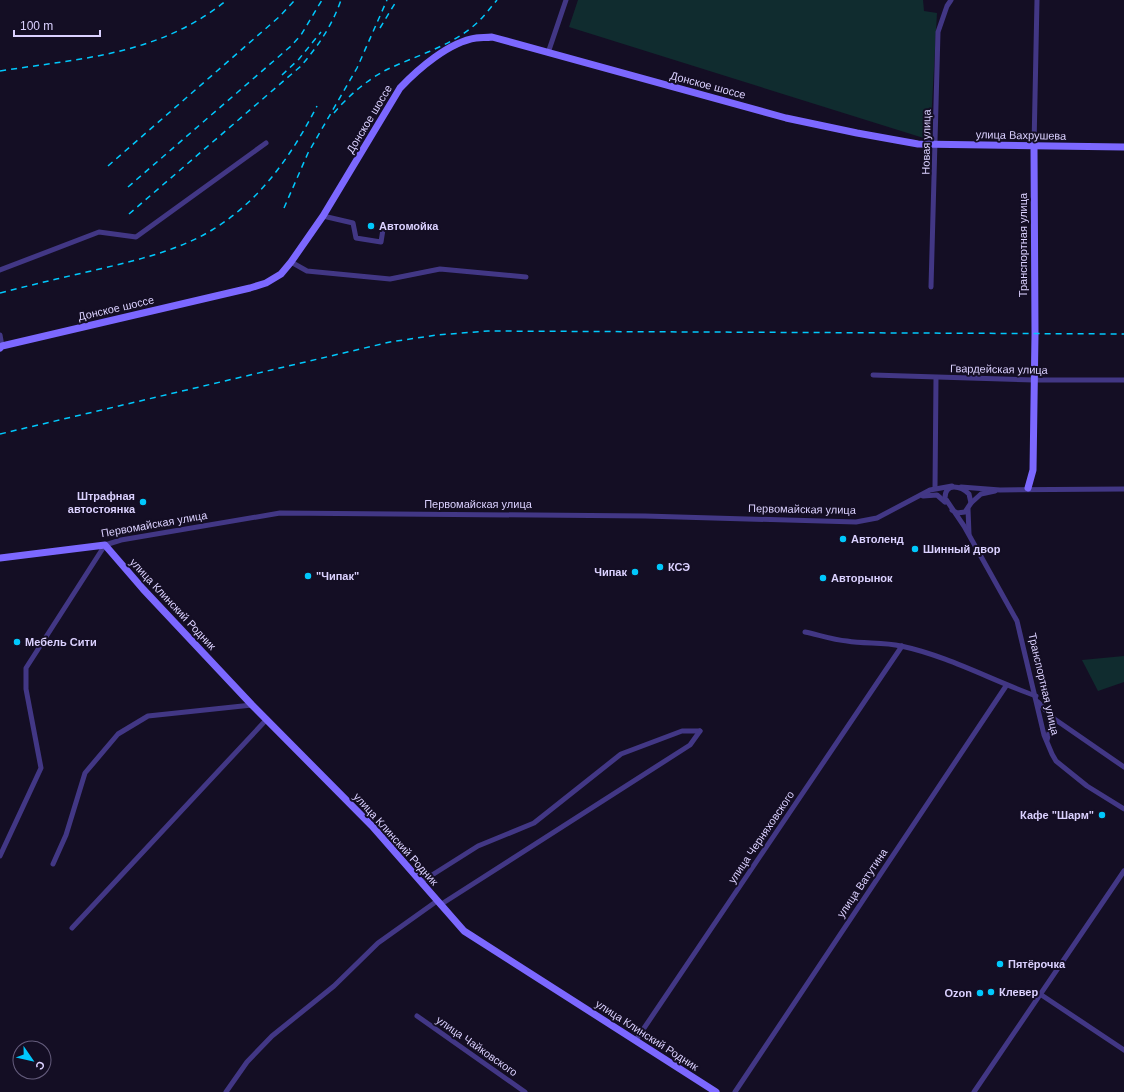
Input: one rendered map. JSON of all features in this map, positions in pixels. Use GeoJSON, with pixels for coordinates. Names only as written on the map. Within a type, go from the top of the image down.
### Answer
{"type":"FeatureCollection","features":[{"type":"Feature","properties":{"kind":"main road","name":"Донское шоссе"},"geometry":{"type":"LineString","coordinates":[[1,347],[250,288],[266,283],[281,274],[323,216],[400,88],[415,73],[455,46],[475,38],[492,37],[786,118],[918,144]]}},
{"type":"Feature","properties":{"kind":"main road","name":"улица Вахрушева"},"geometry":{"type":"LineString","coordinates":[[918,144],[1124,147]]}},
{"type":"Feature","properties":{"kind":"main road","name":"Транспортная улица"},"geometry":{"type":"LineString","coordinates":[[1028,488],[1033,470],[1034,146]]}},
{"type":"Feature","properties":{"kind":"main road","name":"Первомайская улица"},"geometry":{"type":"LineString","coordinates":[[0,558],[105,546]]}},
{"type":"Feature","properties":{"kind":"main road","name":"улица Клинский Родник"},"geometry":{"type":"LineString","coordinates":[[105,546],[143,589],[252,705],[372,826],[464,931],[716,1092]]}},
{"type":"Feature","properties":{"kind":"street"},"geometry":{"type":"LineString","coordinates":[[548,53],[566,0]]}},
{"type":"Feature","properties":{"kind":"street","name":"Новая улица"},"geometry":{"type":"LineString","coordinates":[[931,287],[938,32],[947,6],[951,0]]}},
{"type":"Feature","properties":{"kind":"street","name":"Транспортная улица"},"geometry":{"type":"LineString","coordinates":[[1034,146],[1037,0]]}},
{"type":"Feature","properties":{"kind":"street"},"geometry":{"type":"LineString","coordinates":[[0,270],[99,232],[136,237],[266,143]]}},
{"type":"Feature","properties":{"kind":"street"},"geometry":{"type":"LineString","coordinates":[[323,216],[354,223],[356,238],[381,242],[384,223]]}},
{"type":"Feature","properties":{"kind":"street"},"geometry":{"type":"LineString","coordinates":[[291,262],[308,271],[390,279],[440,269],[526,277]]}},
{"type":"Feature","properties":{"kind":"street"},"geometry":{"type":"LineString","coordinates":[[0,335],[1,347]]}},
{"type":"Feature","properties":{"kind":"street","name":"Гвардейская улица"},"geometry":{"type":"LineString","coordinates":[[873,375],[1034,380],[1124,380]]}},
{"type":"Feature","properties":{"kind":"street"},"geometry":{"type":"LineString","coordinates":[[935,488],[936,378]]}},
{"type":"Feature","properties":{"kind":"street"},"geometry":{"type":"LineString","coordinates":[[947,504],[945,494],[952,486],[1000,490]]}},
{"type":"Feature","properties":{"kind":"street","name":"Первомайская улица"},"geometry":{"type":"LineString","coordinates":[[105,546],[121,540],[280,513],[644,516],[856,522],[877,518],[935,488],[952,486]]}},
{"type":"Feature","properties":{"kind":"street"},"geometry":{"type":"LineString","coordinates":[[959,487],[969,494],[971,504]]}},
{"type":"Feature","properties":{"kind":"street"},"geometry":{"type":"LineString","coordinates":[[970,539],[968,509],[981,494],[1000,490],[1028,488],[1124,488]]}},
{"type":"Feature","properties":{"kind":"street"},"geometry":{"type":"LineString","coordinates":[[911,501],[933,494],[942,498],[952,510],[957,513],[968,509]]}},
{"type":"Feature","properties":{"kind":"street","name":"Транспортная улица"},"geometry":{"type":"LineString","coordinates":[[952,510],[961,522],[995,579],[1017,621],[1047,746],[1056,761],[1087,786],[1124,809]]}},
{"type":"Feature","properties":{"kind":"street"},"geometry":{"type":"LineString","coordinates":[[0,856],[41,768],[28,702],[26,668],[105,546]]}},
{"type":"Feature","properties":{"kind":"street"},"geometry":{"type":"LineString","coordinates":[[805,632],[847,641],[883,643],[902,646],[957,664],[1036,699],[1053,718],[1124,767]]}},
{"type":"Feature","properties":{"kind":"street","name":"улица Черняховского"},"geometry":{"type":"LineString","coordinates":[[636,1040],[902,646]]}},
{"type":"Feature","properties":{"kind":"street","name":"улица Ватутина"},"geometry":{"type":"LineString","coordinates":[[735,1092],[1006,686]]}},
{"type":"Feature","properties":{"kind":"street"},"geometry":{"type":"LineString","coordinates":[[53,864],[66,835],[85,773],[118,734],[148,716],[252,705]]}},
{"type":"Feature","properties":{"kind":"street"},"geometry":{"type":"LineString","coordinates":[[1047,746],[1047,735],[1053,718]]}},
{"type":"Feature","properties":{"kind":"street"},"geometry":{"type":"LineString","coordinates":[[72,928],[267,720]]}},
{"type":"Feature","properties":{"kind":"street"},"geometry":{"type":"LineString","coordinates":[[226,1092],[247,1062],[272,1036],[334,986],[378,943],[690,745],[700,731],[682,730],[621,754],[534,823],[478,846],[421,882]]}},
{"type":"Feature","properties":{"kind":"street"},"geometry":{"type":"LineString","coordinates":[[974,1092],[1124,871]]}},
{"type":"Feature","properties":{"kind":"street"},"geometry":{"type":"LineString","coordinates":[[1040,994],[1124,1050]]}},
{"type":"Feature","properties":{"kind":"street","name":"улица Чайковского"},"geometry":{"type":"LineString","coordinates":[[417,1016],[525,1092]]}},
{"type":"Feature","properties":{"kind":"green space"},"geometry":{"type":"Polygon","coordinates":[[[578,0],[923,0],[924,11],[937,13],[930,140],[569,27],[578,0]]]}},
{"type":"Feature","properties":{"kind":"green space"},"geometry":{"type":"Polygon","coordinates":[[[1124,656],[1124,682],[1098,691],[1082,660],[1124,656]]]}},
{"type":"Feature","properties":{"kind":"railway"},"geometry":{"type":"LineString","coordinates":[[0,71],[90,57],[147,43],[175,32],[201,18],[227,0]]}},
{"type":"Feature","properties":{"kind":"railway"},"geometry":{"type":"LineString","coordinates":[[108,166],[279,17],[295,0]]}},
{"type":"Feature","properties":{"kind":"railway"},"geometry":{"type":"LineString","coordinates":[[128,187],[291,46],[301,35],[322,0]]}},
{"type":"Feature","properties":{"kind":"railway"},"geometry":{"type":"LineString","coordinates":[[129,214],[301,66],[324,35],[341,0]]}},
{"type":"Feature","properties":{"kind":"railway"},"geometry":{"type":"LineString","coordinates":[[284,208],[308,153],[357,68],[387,0]]}},
{"type":"Feature","properties":{"kind":"railway"},"geometry":{"type":"LineString","coordinates":[[380,28],[397,0]]}},
{"type":"Feature","properties":{"kind":"railway"},"geometry":{"type":"LineString","coordinates":[[334,113],[358,89],[379,74],[446,44],[469,30],[481,19],[497,0]]}},
{"type":"Feature","properties":{"kind":"railway"},"geometry":{"type":"LineString","coordinates":[[282,75],[299,59],[321,32]]}},
{"type":"Feature","properties":{"kind":"railway"},"geometry":{"type":"LineString","coordinates":[[0,293],[146,257],[186,243],[212,230],[245,205],[273,176],[297,142],[317,106]]}},
{"type":"Feature","properties":{"kind":"railway"},"geometry":{"type":"LineString","coordinates":[[0,434],[390,342],[437,335],[488,331],[1124,334]]}},
{"type":"Feature","properties":{"kind":"place","name":"Автомойка"},"geometry":{"type":"Point","coordinates":[371,226]}},
{"type":"Feature","properties":{"kind":"place","name":"Штрафная автостоянка"},"geometry":{"type":"Point","coordinates":[143,502]}},
{"type":"Feature","properties":{"kind":"place","name":"Автоленд"},"geometry":{"type":"Point","coordinates":[843,539]}},
{"type":"Feature","properties":{"kind":"place","name":"Шинный двор"},"geometry":{"type":"Point","coordinates":[915,549]}},
{"type":"Feature","properties":{"kind":"place","name":"КСЭ"},"geometry":{"type":"Point","coordinates":[660,567]}},
{"type":"Feature","properties":{"kind":"place","name":"Чипак"},"geometry":{"type":"Point","coordinates":[635,572]}},
{"type":"Feature","properties":{"kind":"place","name":"\"Чипак\""},"geometry":{"type":"Point","coordinates":[308,576]}},
{"type":"Feature","properties":{"kind":"place","name":"Авторынок"},"geometry":{"type":"Point","coordinates":[823,578]}},
{"type":"Feature","properties":{"kind":"place","name":"Мебель Сити"},"geometry":{"type":"Point","coordinates":[17,642]}},
{"type":"Feature","properties":{"kind":"place","name":"Кафе \"Шарм\""},"geometry":{"type":"Point","coordinates":[1102,815]}},
{"type":"Feature","properties":{"kind":"place","name":"Пятёрочка"},"geometry":{"type":"Point","coordinates":[1000,964]}},
{"type":"Feature","properties":{"kind":"place","name":"Клевер"},"geometry":{"type":"Point","coordinates":[991,992]}},
{"type":"Feature","properties":{"kind":"place","name":"Ozon"},"geometry":{"type":"Point","coordinates":[980,993]}}]}
